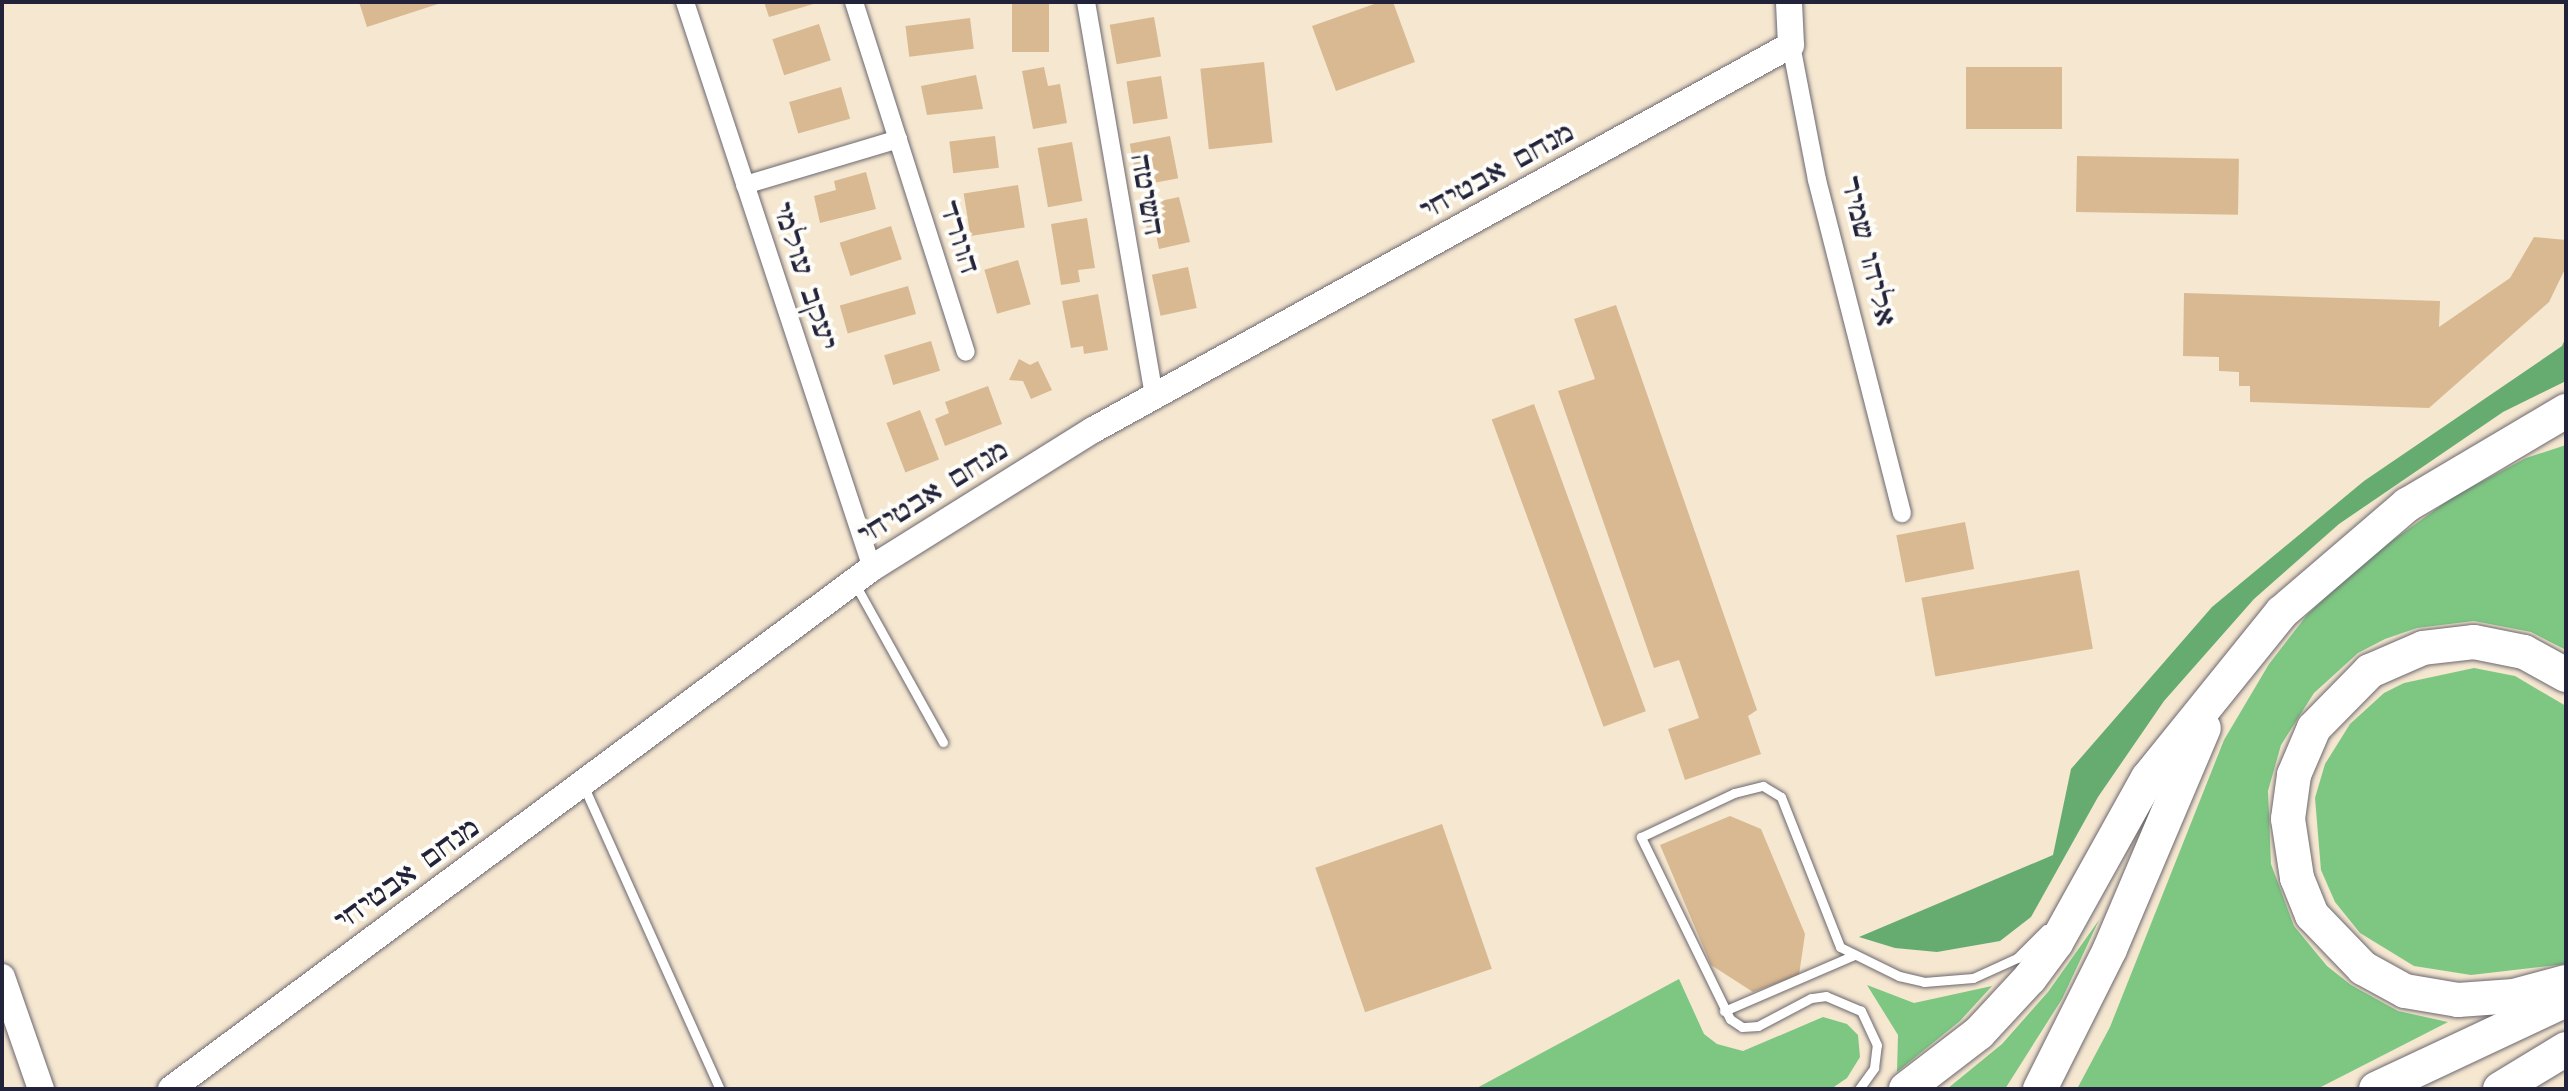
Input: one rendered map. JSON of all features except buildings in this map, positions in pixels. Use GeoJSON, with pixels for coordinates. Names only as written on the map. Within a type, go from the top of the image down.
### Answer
{"type":"FeatureCollection","features":[{"type":"Feature","properties":{"kind":"highway"},"geometry":{"type":"LineString","coordinates":[[1906,1089],[1979,1033],[2030,978],[2056,943],[2148,778],[2282,612],[2358,542],[2450,477],[2558,419]]}},
{"type":"Feature","properties":{"kind":"highway"},"geometry":{"type":"LineString","coordinates":[[2565,995],[2458,1000],[2405,991],[2363,968],[2312,915],[2295,869],[2288,819],[2294,775],[2314,728],[2370,671],[2423,648],[2474,642],[2524,652],[2566,675]]}},
{"type":"Feature","properties":{"kind":"highway"},"geometry":{"type":"LineString","coordinates":[[2040,1089],[2110,949],[2189,758],[2239,664]]}},
{"type":"Feature","properties":{"kind":"highway"},"geometry":{"type":"LineString","coordinates":[[2376,1089],[2565,995]]}},
{"type":"Feature","properties":{"kind":"highway"},"geometry":{"type":"LineString","coordinates":[[2500,1089],[2566,1049]]}},
{"type":"Feature","properties":{"kind":"street","name":"יעקב עולמי"},"geometry":{"type":"LineString","coordinates":[[685,2],[745,185],[863,575]]}},
{"type":"Feature","properties":{"kind":"street","name":"הוורד"},"geometry":{"type":"LineString","coordinates":[[854,2],[966,352]]}},
{"type":"Feature","properties":{"kind":"street","name":"השיטה"},"geometry":{"type":"LineString","coordinates":[[1086,2],[1154,397]]}},
{"type":"Feature","properties":{"kind":"street","name":"אליהו שמיר"},"geometry":{"type":"LineString","coordinates":[[1789,2],[1791,45],[1817,180],[1902,513]]}},
{"type":"Feature","properties":{"kind":"street","name":"מנחם אבטיחי"},"geometry":{"type":"LineString","coordinates":[[171,1089],[863,575],[1154,397],[1791,45]]}},
{"type":"Feature","properties":{"kind":"street"},"geometry":{"type":"LineString","coordinates":[[745,185],[898,139]]}},
{"type":"Feature","properties":{"kind":"street"},"geometry":{"type":"LineString","coordinates":[[2,977],[41,1089]]}},
{"type":"Feature","properties":{"kind":"lane"},"geometry":{"type":"LineString","coordinates":[[863,575],[943,742]]}},
{"type":"Feature","properties":{"kind":"lane"},"geometry":{"type":"LineString","coordinates":[[583,783],[720,1089]]}},
{"type":"Feature","properties":{"kind":"lane"},"geometry":{"type":"LineString","coordinates":[[1859,1089],[1874,1068],[1877,1045],[1861,1011],[1848,1001],[1811,998],[1758,1026],[1742,1027],[1724,1011],[1641,837],[1734,793],[1763,786],[1781,797],[1840,947],[1924,982],[1973,978],[2017,958],[2039,937],[2112,844]]}},
{"type":"Feature","properties":{"kind":"lane"},"geometry":{"type":"LineString","coordinates":[[1724,1011],[1854,955]]}},
{"type":"Feature","properties":{"kind":"green space"},"geometry":{"type":"Polygon","coordinates":[[[2566,337],[2566,381],[2503,412],[2339,524],[2254,599],[2164,701],[2098,797],[2031,917],[2000,941],[1937,952],[1895,948],[1859,937],[2053,855],[2071,769],[2212,607],[2364,481],[2562,346],[2566,337]]]}},
{"type":"Feature","properties":{"kind":"green space"},"geometry":{"type":"Polygon","coordinates":[[[2566,445],[2566,650],[2531,632],[2474,621],[2417,628],[2385,639],[2358,653],[2314,693],[2281,745],[2268,791],[2271,864],[2294,926],[2327,966],[2351,985],[2398,1011],[2448,1022],[2317,1089],[2077,1089],[2110,1027],[2224,740],[2269,664],[2307,615],[2364,561],[2453,497],[2526,458],[2566,445]]]}},
{"type":"Feature","properties":{"kind":"green space"},"geometry":{"type":"Polygon","coordinates":[[[2474,668],[2515,676],[2566,706],[2566,964],[2471,975],[2414,966],[2360,933],[2335,902],[2321,870],[2315,798],[2325,764],[2350,724],[2384,693],[2404,683],[2474,668]]]}},
{"type":"Feature","properties":{"kind":"green space"},"geometry":{"type":"Polygon","coordinates":[[[2099,920],[2062,999],[2005,1089],[1947,1089],[2002,1044],[2048,992],[2099,920]]]}},
{"type":"Feature","properties":{"kind":"green space"},"geometry":{"type":"Polygon","coordinates":[[[1679,979],[1704,1034],[1717,1044],[1743,1051],[1823,1017],[1847,1024],[1858,1035],[1860,1057],[1847,1078],[1831,1089],[1475,1089],[1679,979]]]}},
{"type":"Feature","properties":{"kind":"green space"},"geometry":{"type":"Polygon","coordinates":[[[1867,985],[1914,1003],[1992,986],[1960,1021],[1897,1072],[1898,1035],[1867,985]]]}}]}
